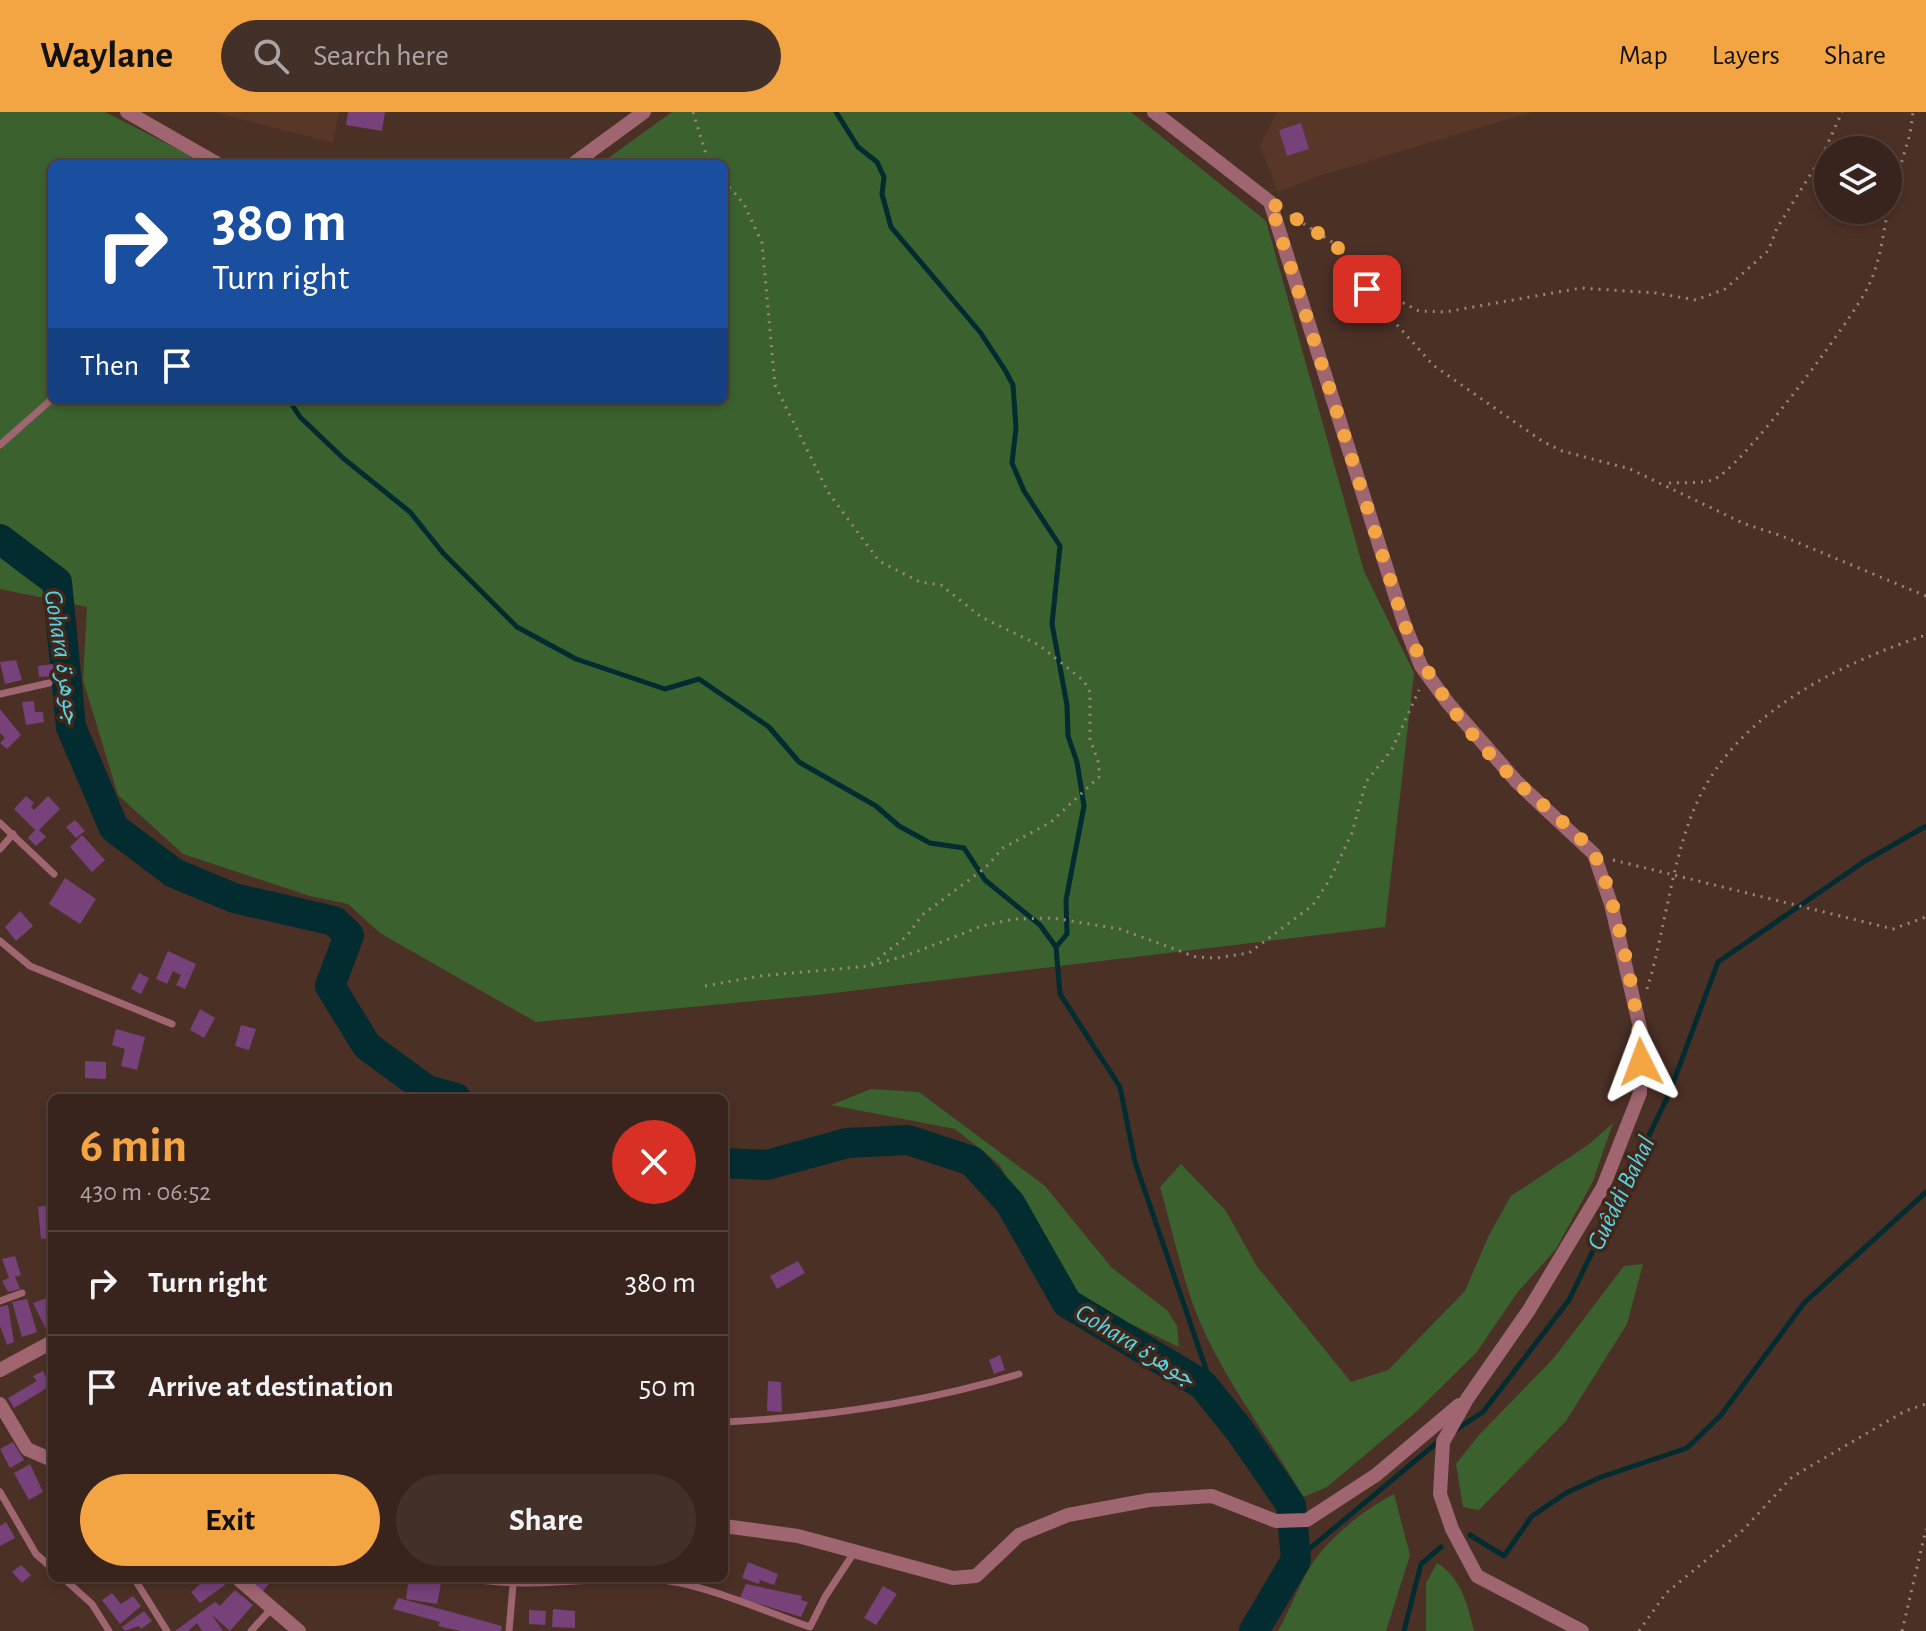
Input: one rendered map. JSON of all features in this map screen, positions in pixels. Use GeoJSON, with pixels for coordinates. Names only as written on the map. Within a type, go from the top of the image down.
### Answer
{"type":"FeatureCollection","features":[{"type":"Feature","properties":{"kind":"street"},"geometry":{"type":"LineString","coordinates":[[127,112],[211,160]]}},
{"type":"Feature","properties":{"kind":"street"},"geometry":{"type":"LineString","coordinates":[[578,160],[644,112]]}},
{"type":"Feature","properties":{"kind":"street"},"geometry":{"type":"LineString","coordinates":[[1154,112],[1270,202],[1404,623],[1421,666],[1448,703],[1517,782],[1594,854],[1611,904],[1641,1032],[1640,1093],[1603,1187],[1529,1310],[1467,1399],[1443,1442],[1440,1494],[1462,1553],[1477,1576],[1582,1631]]}},
{"type":"Feature","properties":{"kind":"street"},"geometry":{"type":"LineString","coordinates":[[0,1370],[48,1344]]}},
{"type":"Feature","properties":{"kind":"street"},"geometry":{"type":"LineString","coordinates":[[728,1527],[798,1536],[953,1578],[976,1576],[1019,1535],[1068,1515],[1149,1500],[1212,1496],[1276,1521],[1307,1520],[1376,1475],[1467,1399]]}},
{"type":"Feature","properties":{"kind":"street"},"geometry":{"type":"LineString","coordinates":[[0,1404],[27,1449],[48,1458]]}},
{"type":"Feature","properties":{"kind":"street"},"geometry":{"type":"LineString","coordinates":[[242,1582],[299,1631]]}},
{"type":"Feature","properties":{"kind":"lane"},"geometry":{"type":"LineString","coordinates":[[0,445],[48,403]]}},
{"type":"Feature","properties":{"kind":"lane"},"geometry":{"type":"LineString","coordinates":[[0,694],[49,683]]}},
{"type":"Feature","properties":{"kind":"lane"},"geometry":{"type":"LineString","coordinates":[[0,823],[54,874]]}},
{"type":"Feature","properties":{"kind":"lane"},"geometry":{"type":"LineString","coordinates":[[0,849],[13,834]]}},
{"type":"Feature","properties":{"kind":"lane"},"geometry":{"type":"LineString","coordinates":[[0,941],[30,966],[172,1024]]}},
{"type":"Feature","properties":{"kind":"lane"},"geometry":{"type":"LineString","coordinates":[[0,1301],[22,1293]]}},
{"type":"Feature","properties":{"kind":"lane"},"geometry":{"type":"LineString","coordinates":[[728,1422],[912,1402],[1019,1374]]}},
{"type":"Feature","properties":{"kind":"lane"},"geometry":{"type":"LineString","coordinates":[[0,1492],[36,1554],[48,1564]]}},
{"type":"Feature","properties":{"kind":"lane"},"geometry":{"type":"LineString","coordinates":[[667,1582],[729,1598],[809,1629],[825,1597],[855,1551]]}},
{"type":"Feature","properties":{"kind":"lane"},"geometry":{"type":"LineString","coordinates":[[67,1582],[92,1604],[109,1631]]}},
{"type":"Feature","properties":{"kind":"lane"},"geometry":{"type":"LineString","coordinates":[[136,1582],[167,1631]]}},
{"type":"Feature","properties":{"kind":"lane"},"geometry":{"type":"LineString","coordinates":[[494,1582],[513,1585],[584,1582]]}},
{"type":"Feature","properties":{"kind":"lane"},"geometry":{"type":"LineString","coordinates":[[509,1631],[513,1585]]}},
{"type":"Feature","properties":{"kind":"lane"},"geometry":{"type":"LineString","coordinates":[[251,1631],[272,1608]]}},
{"type":"Feature","properties":{"kind":"path"},"geometry":{"type":"LineString","coordinates":[[693,112],[708,160]]}},
{"type":"Feature","properties":{"kind":"path"},"geometry":{"type":"LineString","coordinates":[[1270,202],[1312,227],[1382,292],[1419,311],[1445,312],[1581,288],[1656,293],[1696,300],[1725,289],[1768,251],[1777,228],[1822,156],[1842,112]]}},
{"type":"Feature","properties":{"kind":"path"},"geometry":{"type":"LineString","coordinates":[[1902,161],[1913,112]]}},
{"type":"Feature","properties":{"kind":"path"},"geometry":{"type":"LineString","coordinates":[[728,186],[744,204],[762,243],[775,385],[828,492],[879,561],[920,582],[941,585],[981,617],[1039,645],[1084,681],[1090,692],[1090,739],[1099,764],[1099,777],[1051,822],[1003,848],[985,868],[922,915],[907,936],[869,966]]}},
{"type":"Feature","properties":{"kind":"path"},"geometry":{"type":"LineString","coordinates":[[1666,484],[1714,480],[1742,458],[1844,326],[1869,285],[1884,224]]}},
{"type":"Feature","properties":{"kind":"path"},"geometry":{"type":"LineString","coordinates":[[1345,255],[1374,299],[1433,365],[1507,420],[1562,451],[1613,463],[1666,484],[1745,524],[1782,536],[1926,596]]}},
{"type":"Feature","properties":{"kind":"path"},"geometry":{"type":"LineString","coordinates":[[1645,995],[1661,943],[1675,878],[1701,794],[1740,737],[1802,691],[1843,668],[1871,653],[1926,635]]}},
{"type":"Feature","properties":{"kind":"path"},"geometry":{"type":"LineString","coordinates":[[705,986],[760,976],[869,966],[908,955],[982,926],[1014,919],[1053,918],[1120,929],[1196,957],[1216,958],[1249,953],[1313,905],[1330,879],[1352,833],[1366,782],[1392,749],[1418,696],[1421,666]]}},
{"type":"Feature","properties":{"kind":"path"},"geometry":{"type":"LineString","coordinates":[[1594,854],[1675,878],[1893,929],[1926,917]]}},
{"type":"Feature","properties":{"kind":"path"},"geometry":{"type":"LineString","coordinates":[[1639,1631],[1666,1593],[1743,1530],[1792,1477],[1905,1411],[1926,1404]]}},
{"type":"Feature","properties":{"kind":"path"},"geometry":{"type":"LineString","coordinates":[[1902,1631],[1926,1529]]}},
{"type":"Feature","properties":{"kind":"shaded area"},"geometry":{"type":"Polygon","coordinates":[[[214,112],[339,112],[333,143],[214,112]]]}},
{"type":"Feature","properties":{"kind":"shaded area"},"geometry":{"type":"Polygon","coordinates":[[[1277,112],[1532,112],[1322,175],[1278,192],[1260,145],[1277,112]]]}},
{"type":"Feature","properties":{"kind":"green space"},"geometry":{"type":"Polygon","coordinates":[[[0,112],[105,112],[199,160],[48,160],[48,404],[728,404],[728,160],[606,160],[672,112],[1131,112],[1266,221],[1364,571],[1414,673],[1385,927],[817,995],[536,1022],[380,933],[348,904],[310,896],[183,854],[118,795],[83,680],[87,607],[0,589],[0,112]]]}},
{"type":"Feature","properties":{"kind":"green space"},"geometry":{"type":"Polygon","coordinates":[[[871,1089],[919,1092],[1045,1186],[1112,1268],[1167,1310],[1177,1326],[1179,1347],[1073,1296],[999,1164],[955,1129],[831,1105],[871,1089]]]}},
{"type":"Feature","properties":{"kind":"green space"},"geometry":{"type":"Polygon","coordinates":[[[1613,1123],[1593,1181],[1556,1249],[1517,1293],[1476,1353],[1416,1412],[1327,1487],[1303,1497],[1223,1368],[1200,1322],[1160,1187],[1181,1164],[1226,1211],[1256,1265],[1351,1382],[1388,1370],[1465,1291],[1489,1235],[1511,1196],[1588,1145],[1613,1123]]]}},
{"type":"Feature","properties":{"kind":"green space"},"geometry":{"type":"Polygon","coordinates":[[[1643,1264],[1627,1324],[1566,1421],[1479,1510],[1463,1507],[1456,1464],[1478,1436],[1553,1359],[1624,1266],[1643,1264]]]}},
{"type":"Feature","properties":{"kind":"green space"},"geometry":{"type":"Polygon","coordinates":[[[1394,1494],[1410,1555],[1386,1631],[1278,1631],[1306,1575],[1324,1548],[1352,1522],[1394,1494]]]}},
{"type":"Feature","properties":{"kind":"green space"},"geometry":{"type":"Polygon","coordinates":[[[1437,1563],[1458,1584],[1474,1631],[1426,1631],[1426,1583],[1437,1563]]]}},
{"type":"Feature","properties":{"kind":"building"},"geometry":{"type":"Polygon","coordinates":[[[348,112],[385,112],[382,131],[346,125],[348,112]]]}},
{"type":"Feature","properties":{"kind":"building"},"geometry":{"type":"Polygon","coordinates":[[[1301,123],[1309,149],[1287,156],[1279,130],[1301,123]]]}},
{"type":"Feature","properties":{"kind":"building"},"geometry":{"type":"Polygon","coordinates":[[[16,660],[22,680],[5,684],[0,662],[16,660]]]}},
{"type":"Feature","properties":{"kind":"building"},"geometry":{"type":"Polygon","coordinates":[[[53,664],[55,676],[39,677],[38,666],[53,664]]]}},
{"type":"Feature","properties":{"kind":"building"},"geometry":{"type":"Polygon","coordinates":[[[34,701],[35,712],[43,712],[44,722],[26,725],[22,702],[34,701]]]}},
{"type":"Feature","properties":{"kind":"building"},"geometry":{"type":"Polygon","coordinates":[[[0,709],[21,735],[7,749],[0,743],[5,738],[0,733],[0,709]]]}},
{"type":"Feature","properties":{"kind":"building"},"geometry":{"type":"Polygon","coordinates":[[[26,796],[34,803],[31,807],[34,810],[48,796],[60,809],[39,830],[46,837],[36,846],[28,838],[35,830],[14,809],[26,796]]]}},
{"type":"Feature","properties":{"kind":"building"},"geometry":{"type":"Polygon","coordinates":[[[75,820],[85,831],[76,838],[66,827],[75,820]]]}},
{"type":"Feature","properties":{"kind":"building"},"geometry":{"type":"Polygon","coordinates":[[[82,835],[105,860],[92,872],[70,847],[82,835]]]}},
{"type":"Feature","properties":{"kind":"building"},"geometry":{"type":"Polygon","coordinates":[[[65,878],[96,899],[80,924],[49,904],[65,878]]]}},
{"type":"Feature","properties":{"kind":"building"},"geometry":{"type":"Polygon","coordinates":[[[20,911],[33,926],[16,941],[5,927],[20,911]]]}},
{"type":"Feature","properties":{"kind":"building"},"geometry":{"type":"Polygon","coordinates":[[[168,951],[196,964],[185,989],[176,985],[181,975],[173,971],[167,984],[156,979],[168,951]]]}},
{"type":"Feature","properties":{"kind":"building"},"geometry":{"type":"Polygon","coordinates":[[[139,973],[149,978],[141,994],[131,989],[139,973]]]}},
{"type":"Feature","properties":{"kind":"building"},"geometry":{"type":"Polygon","coordinates":[[[200,1009],[215,1018],[204,1038],[190,1030],[200,1009]]]}},
{"type":"Feature","properties":{"kind":"building"},"geometry":{"type":"Polygon","coordinates":[[[241,1025],[256,1029],[249,1050],[235,1046],[241,1025]]]}},
{"type":"Feature","properties":{"kind":"building"},"geometry":{"type":"Polygon","coordinates":[[[116,1029],[145,1037],[137,1070],[121,1066],[125,1049],[112,1045],[116,1029]]]}},
{"type":"Feature","properties":{"kind":"building"},"geometry":{"type":"Polygon","coordinates":[[[85,1061],[106,1062],[106,1079],[85,1078],[85,1061]]]}},
{"type":"Feature","properties":{"kind":"building"},"geometry":{"type":"Polygon","coordinates":[[[48,1205],[48,1238],[41,1239],[38,1207],[48,1205]]]}},
{"type":"Feature","properties":{"kind":"building"},"geometry":{"type":"Polygon","coordinates":[[[15,1256],[21,1275],[15,1277],[20,1289],[8,1292],[2,1281],[9,1278],[2,1259],[15,1256]]]}},
{"type":"Feature","properties":{"kind":"building"},"geometry":{"type":"Polygon","coordinates":[[[798,1261],[805,1273],[777,1289],[770,1276],[798,1261]]]}},
{"type":"Feature","properties":{"kind":"building"},"geometry":{"type":"Polygon","coordinates":[[[48,1297],[48,1333],[33,1303],[48,1297]]]}},
{"type":"Feature","properties":{"kind":"building"},"geometry":{"type":"Polygon","coordinates":[[[27,1299],[37,1332],[22,1337],[12,1302],[27,1299]]]}},
{"type":"Feature","properties":{"kind":"building"},"geometry":{"type":"Polygon","coordinates":[[[8,1305],[14,1342],[7,1345],[0,1326],[0,1307],[8,1305]]]}},
{"type":"Feature","properties":{"kind":"building"},"geometry":{"type":"Polygon","coordinates":[[[1000,1355],[1005,1370],[994,1374],[989,1360],[1000,1355]]]}},
{"type":"Feature","properties":{"kind":"building"},"geometry":{"type":"Polygon","coordinates":[[[43,1371],[48,1387],[14,1408],[8,1398],[37,1381],[33,1376],[43,1371]]]}},
{"type":"Feature","properties":{"kind":"building"},"geometry":{"type":"Polygon","coordinates":[[[768,1381],[781,1382],[782,1412],[767,1411],[768,1381]]]}},
{"type":"Feature","properties":{"kind":"building"},"geometry":{"type":"Polygon","coordinates":[[[13,1442],[24,1460],[10,1468],[0,1449],[13,1442]]]}},
{"type":"Feature","properties":{"kind":"building"},"geometry":{"type":"Polygon","coordinates":[[[30,1464],[43,1492],[29,1500],[14,1473],[30,1464]]]}},
{"type":"Feature","properties":{"kind":"building"},"geometry":{"type":"Polygon","coordinates":[[[6,1522],[15,1538],[0,1546],[0,1526],[6,1522]]]}},
{"type":"Feature","properties":{"kind":"building"},"geometry":{"type":"Polygon","coordinates":[[[748,1562],[778,1574],[774,1585],[742,1578],[748,1562]]]}},
{"type":"Feature","properties":{"kind":"building"},"geometry":{"type":"Polygon","coordinates":[[[21,1565],[31,1575],[22,1583],[12,1572],[21,1565]]]}},
{"type":"Feature","properties":{"kind":"building"},"geometry":{"type":"Polygon","coordinates":[[[202,1582],[223,1582],[225,1585],[200,1603],[191,1592],[202,1582]]]}},
{"type":"Feature","properties":{"kind":"building"},"geometry":{"type":"Polygon","coordinates":[[[251,1582],[271,1582],[263,1591],[251,1582]]]}},
{"type":"Feature","properties":{"kind":"building"},"geometry":{"type":"Polygon","coordinates":[[[408,1582],[441,1582],[437,1604],[406,1599],[408,1582]]]}},
{"type":"Feature","properties":{"kind":"building"},"geometry":{"type":"Polygon","coordinates":[[[746,1584],[802,1596],[801,1600],[808,1602],[801,1617],[740,1598],[746,1584]]]}},
{"type":"Feature","properties":{"kind":"building"},"geometry":{"type":"Polygon","coordinates":[[[883,1586],[897,1594],[876,1625],[864,1618],[883,1586]]]}},
{"type":"Feature","properties":{"kind":"building"},"geometry":{"type":"Polygon","coordinates":[[[235,1590],[253,1605],[230,1631],[212,1615],[223,1631],[202,1631],[197,1623],[188,1631],[175,1631],[215,1602],[220,1606],[235,1590]]]}},
{"type":"Feature","properties":{"kind":"building"},"geometry":{"type":"Polygon","coordinates":[[[112,1593],[121,1604],[133,1596],[141,1606],[120,1624],[102,1600],[112,1593]]]}},
{"type":"Feature","properties":{"kind":"building"},"geometry":{"type":"Polygon","coordinates":[[[398,1598],[502,1626],[501,1631],[460,1631],[438,1626],[440,1622],[393,1609],[398,1598]]]}},
{"type":"Feature","properties":{"kind":"building"},"geometry":{"type":"Polygon","coordinates":[[[553,1609],[575,1611],[575,1628],[552,1627],[553,1609]]]}},
{"type":"Feature","properties":{"kind":"building"},"geometry":{"type":"Polygon","coordinates":[[[529,1610],[546,1611],[545,1625],[529,1624],[529,1610]]]}},
{"type":"Feature","properties":{"kind":"building"},"geometry":{"type":"Polygon","coordinates":[[[144,1611],[152,1621],[141,1629],[139,1626],[125,1631],[122,1627],[144,1611]]]}},
{"type":"Feature","properties":{"kind":"waterway"},"geometry":{"type":"LineString","coordinates":[[836,112],[858,147],[877,162],[884,177],[882,194],[891,227],[980,332],[1013,385],[1016,428],[1012,463],[1024,491],[1060,546],[1052,624],[1067,705],[1068,736],[1077,762],[1084,806],[1066,900],[1067,934],[1056,947]]}},
{"type":"Feature","properties":{"kind":"waterway"},"geometry":{"type":"LineString","coordinates":[[292,404],[300,417],[343,458],[410,512],[443,553],[517,627],[576,659],[665,689],[699,679],[769,727],[799,762],[876,806],[899,826],[930,843],[964,848],[985,880],[1040,925],[1056,947],[1060,994],[1120,1087],[1135,1162],[1217,1401]]}},
{"type":"Feature","properties":{"kind":"waterway","name":"Gohara جوهرة"},"geometry":{"type":"LineString","coordinates":[[0,539],[57,582],[71,727],[114,828],[174,873],[234,898],[334,921],[349,935],[330,986],[367,1046],[427,1090],[442,1094]]}},
{"type":"Feature","properties":{"kind":"waterway","name":"Guêddi Bahal"},"geometry":{"type":"LineString","coordinates":[[1457,1429],[1483,1412],[1569,1300],[1669,1094],[1718,962],[1865,861],[1926,826]]}},
{"type":"Feature","properties":{"kind":"waterway","name":"Gohara جوهرة"},"geometry":{"type":"LineString","coordinates":[[728,1163],[767,1165],[847,1143],[908,1140],[972,1161],[1010,1203],[1067,1303],[1203,1385],[1240,1431],[1291,1505],[1296,1560],[1254,1631]]}},
{"type":"Feature","properties":{"kind":"waterway"},"geometry":{"type":"LineString","coordinates":[[1470,1535],[1504,1556],[1532,1516],[1566,1493],[1601,1477],[1687,1448],[1721,1415],[1804,1303],[1926,1192]]}},
{"type":"Feature","properties":{"kind":"waterway","name":"Guêddi Bahal"},"geometry":{"type":"LineString","coordinates":[[1296,1560],[1439,1441]]}},
{"type":"Feature","properties":{"kind":"waterway"},"geometry":{"type":"LineString","coordinates":[[1404,1631],[1421,1564],[1441,1547]]}},
{"type":"Feature","properties":{"kind":"route"},"geometry":{"type":"LineString","coordinates":[[1367,289],[1345,255],[1332,242],[1270,202],[1404,623],[1421,666],[1448,703],[1517,782],[1594,854],[1611,904],[1641,1032],[1641,1062]]}}]}
